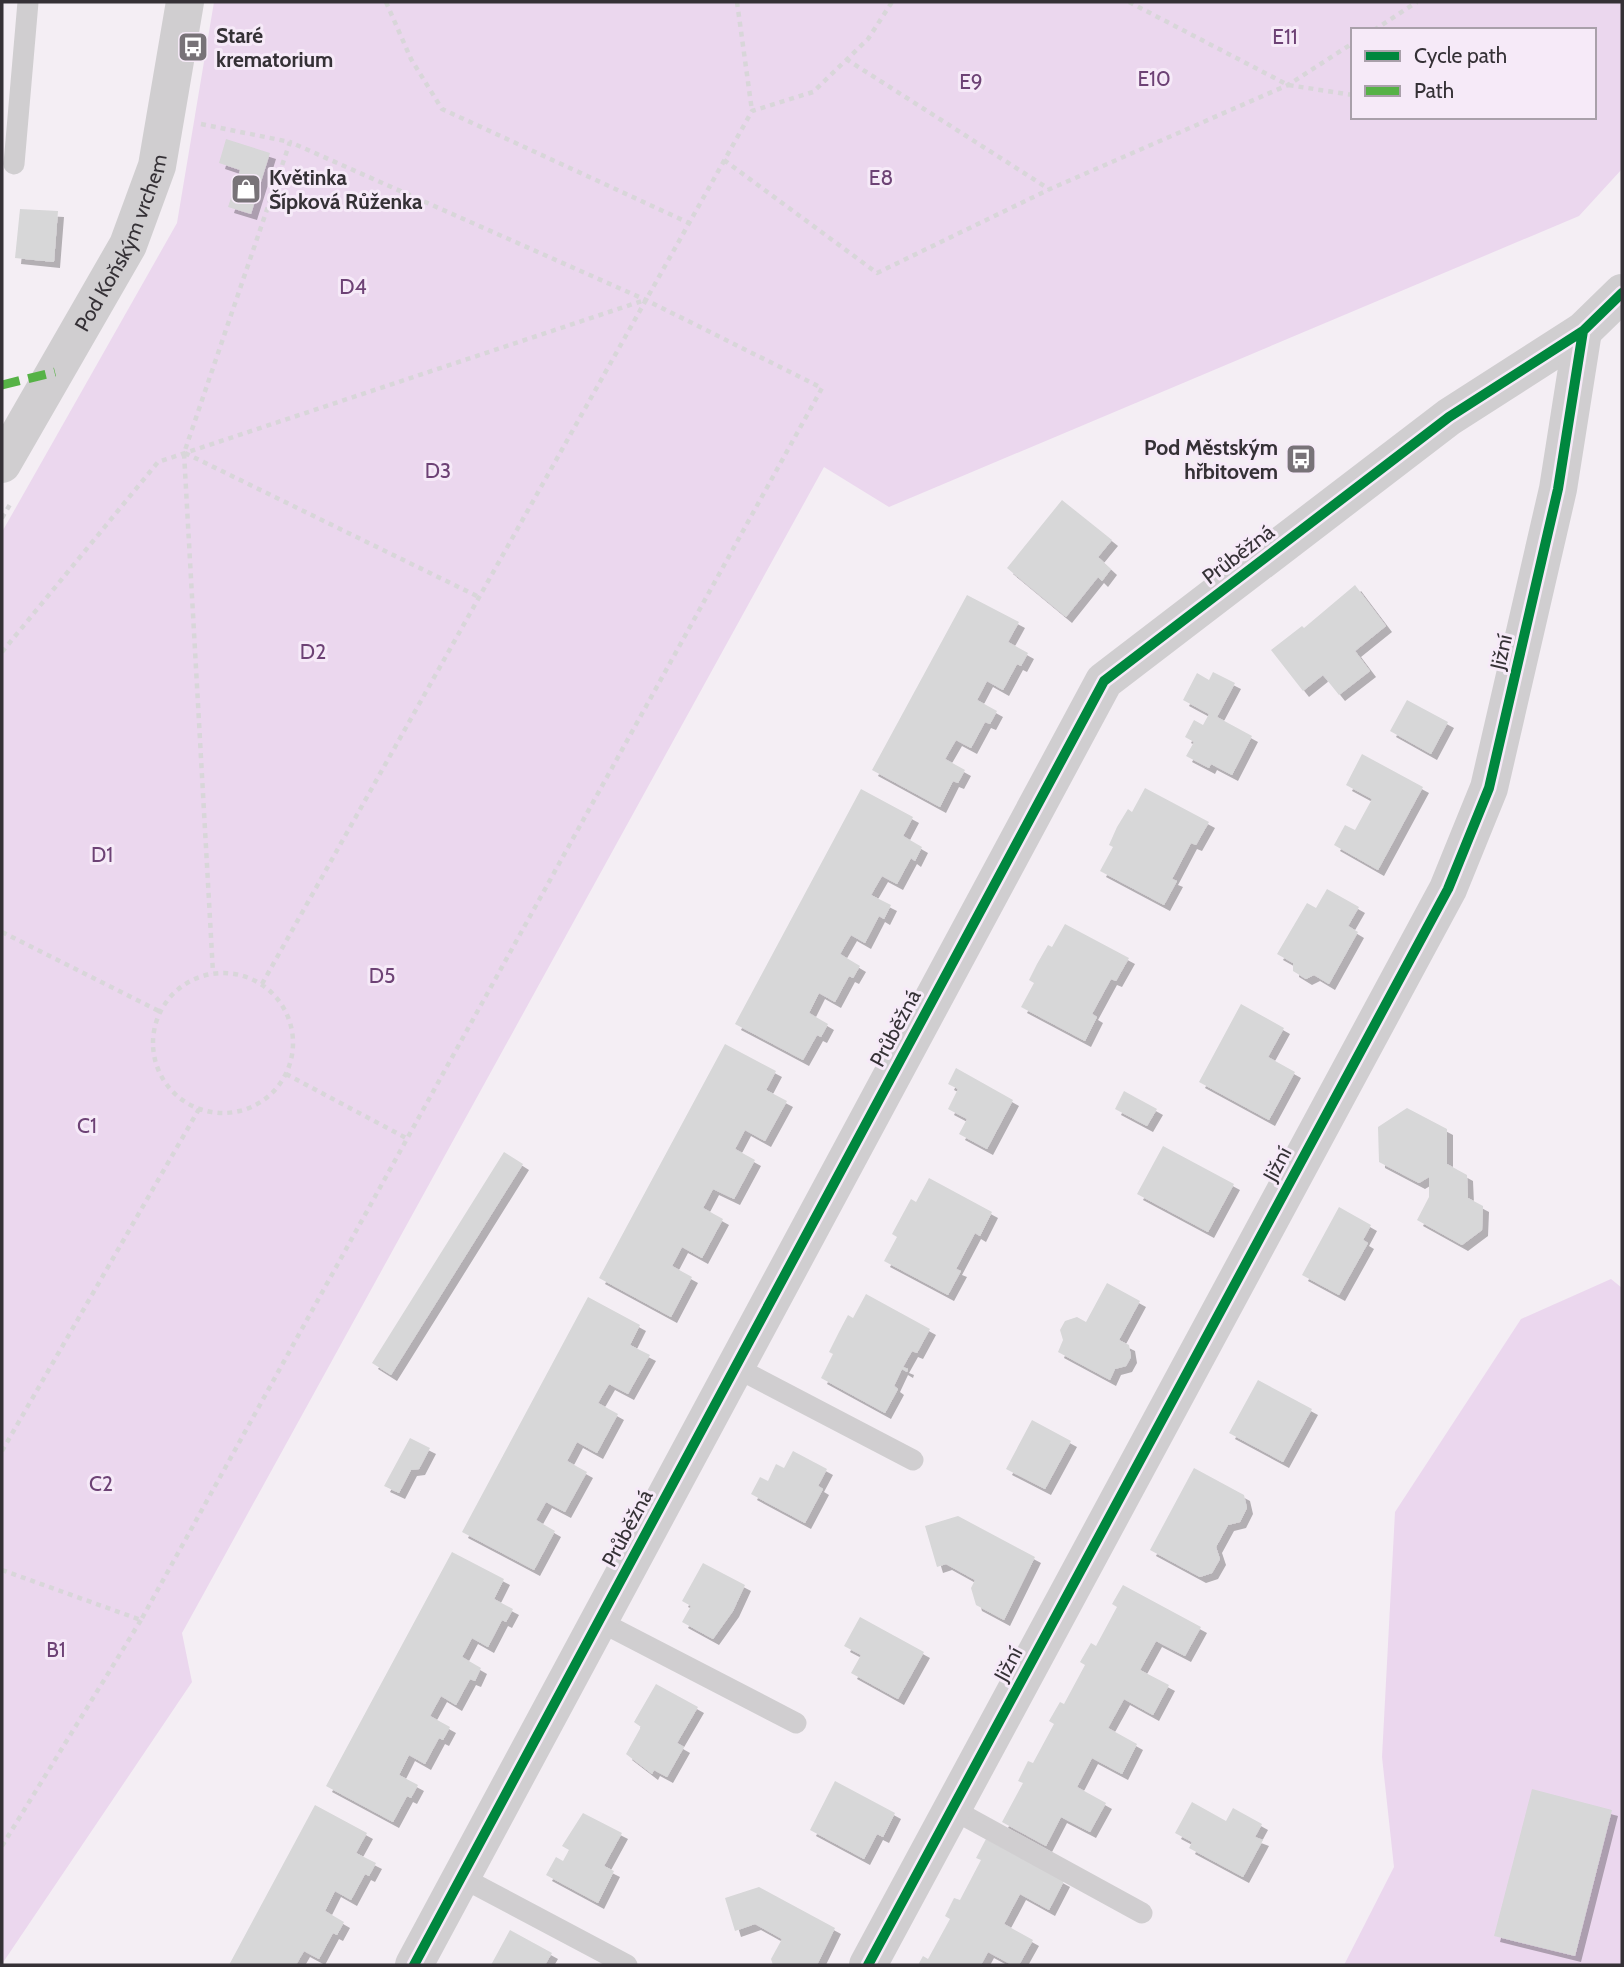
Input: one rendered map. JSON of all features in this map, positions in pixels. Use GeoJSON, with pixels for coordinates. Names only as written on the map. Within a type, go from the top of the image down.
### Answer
{"type":"FeatureCollection","features":[{"type":"Feature","properties":{"kind":"street","name":"Pod Koňským vrchem"},"geometry":{"type":"LineString","coordinates":[[2,464],[128,245],[158,166],[185,2]]}},
{"type":"Feature","properties":{"kind":"street","name":"Průběžná"},"geometry":{"type":"LineString","coordinates":[[414,1965],[1104,681],[1450,417],[1583,331],[1622,293]]}},
{"type":"Feature","properties":{"kind":"street","name":"Jižní"},"geometry":{"type":"LineString","coordinates":[[868,1965],[1448,889],[1489,788],[1558,489],[1583,331]]}},
{"type":"Feature","properties":{"kind":"lane"},"geometry":{"type":"LineString","coordinates":[[14,164],[28,2]]}},
{"type":"Feature","properties":{"kind":"lane"},"geometry":{"type":"LineString","coordinates":[[735,1367],[913,1461]]}},
{"type":"Feature","properties":{"kind":"lane"},"geometry":{"type":"LineString","coordinates":[[600,1620],[796,1723]]}},
{"type":"Feature","properties":{"kind":"lane"},"geometry":{"type":"LineString","coordinates":[[952,1809],[1142,1913]]}},
{"type":"Feature","properties":{"kind":"lane"},"geometry":{"type":"LineString","coordinates":[[461,1877],[627,1965]]}},
{"type":"Feature","properties":{"kind":"path"},"geometry":{"type":"LineString","coordinates":[[386,2],[411,59],[442,108],[689,223]]}},
{"type":"Feature","properties":{"kind":"path"},"geometry":{"type":"LineString","coordinates":[[262,984],[752,111],[737,2]]}},
{"type":"Feature","properties":{"kind":"path"},"geometry":{"type":"LineString","coordinates":[[752,111],[813,92],[868,39],[892,2]]}},
{"type":"Feature","properties":{"kind":"path"},"geometry":{"type":"LineString","coordinates":[[1129,2],[1289,85],[1351,94]]}},
{"type":"Feature","properties":{"kind":"path"},"geometry":{"type":"LineString","coordinates":[[1377,28],[1417,2]]}},
{"type":"Feature","properties":{"kind":"path"},"geometry":{"type":"LineString","coordinates":[[724,160],[877,273],[1050,189],[1289,85],[1351,44]]}},
{"type":"Feature","properties":{"kind":"path"},"geometry":{"type":"LineString","coordinates":[[846,59],[1050,189]]}},
{"type":"Feature","properties":{"kind":"path"},"geometry":{"type":"LineString","coordinates":[[2,1846],[141,1620],[822,388],[646,300],[290,142],[194,123]]}},
{"type":"Feature","properties":{"kind":"path"},"geometry":{"type":"LineString","coordinates":[[213,973],[184,453],[290,142]]}},
{"type":"Feature","properties":{"kind":"path"},"geometry":{"type":"LineString","coordinates":[[2,652],[158,462],[646,300]]}},
{"type":"Feature","properties":{"kind":"path"},"geometry":{"type":"LineString","coordinates":[[184,453],[479,597]]}},
{"type":"Feature","properties":{"kind":"path"},"geometry":{"type":"LineString","coordinates":[[2,932],[159,1011]]}},
{"type":"Feature","properties":{"kind":"path"},"geometry":{"type":"LineString","coordinates":[[230,972],[262,984],[275,995],[291,1024],[293,1041],[286,1074],[264,1100],[232,1113],[199,1109],[177,1096],[161,1077],[152,1044],[159,1011],[181,985],[213,973],[230,972]]}},
{"type":"Feature","properties":{"kind":"path"},"geometry":{"type":"LineString","coordinates":[[286,1074],[408,1139]]}},
{"type":"Feature","properties":{"kind":"path"},"geometry":{"type":"LineString","coordinates":[[2,1451],[199,1109]]}},
{"type":"Feature","properties":{"kind":"path"},"geometry":{"type":"LineString","coordinates":[[2,1570],[141,1620]]}},
{"type":"Feature","properties":{"kind":"green space"},"geometry":{"type":"Polygon","coordinates":[[[214,2],[1622,2],[1622,169],[1579,216],[889,507],[824,467],[182,1633],[192,1682],[2,1964],[2,532],[177,223],[214,2]]]}},
{"type":"Feature","properties":{"kind":"green space"},"geometry":{"type":"Polygon","coordinates":[[[1611,1279],[1622,1288],[1622,1965],[1344,1965],[1394,1867],[1382,1757],[1395,1512],[1521,1319],[1611,1279]]]}},
{"type":"Feature","properties":{"kind":"building","name":"Květinka Šípková Růženka"},"geometry":{"type":"Polygon","coordinates":[[[226,139],[270,153],[251,214],[228,207],[240,170],[219,163],[226,139]]]}},
{"type":"Feature","properties":{"kind":"building"},"geometry":{"type":"Polygon","coordinates":[[[20,209],[58,211],[54,262],[15,258],[20,209]]]}},
{"type":"Feature","properties":{"kind":"building"},"geometry":{"type":"Polygon","coordinates":[[[1062,500],[1112,540],[1098,557],[1111,569],[1102,581],[1098,577],[1066,617],[1007,568],[1062,500]]]}},
{"type":"Feature","properties":{"kind":"building"},"geometry":{"type":"Polygon","coordinates":[[[1355,585],[1386,626],[1355,651],[1370,671],[1339,695],[1323,675],[1303,691],[1271,650],[1302,626],[1304,628],[1355,585]]]}},
{"type":"Feature","properties":{"kind":"building"},"geometry":{"type":"Polygon","coordinates":[[[967,595],[1019,622],[1008,642],[1028,653],[1021,666],[1017,664],[1003,690],[987,681],[977,700],[997,711],[990,724],[985,722],[971,748],[956,740],[945,759],[965,770],[958,783],[953,781],[940,807],[872,770],[967,595]]]}},
{"type":"Feature","properties":{"kind":"building"},"geometry":{"type":"Polygon","coordinates":[[[1213,672],[1235,683],[1217,717],[1252,736],[1232,775],[1211,764],[1209,768],[1186,756],[1194,742],[1185,737],[1194,720],[1203,725],[1209,714],[1183,700],[1197,673],[1209,680],[1213,672]]]}},
{"type":"Feature","properties":{"kind":"building"},"geometry":{"type":"Polygon","coordinates":[[[1407,700],[1448,722],[1431,754],[1390,731],[1407,700]]]}},
{"type":"Feature","properties":{"kind":"building"},"geometry":{"type":"Polygon","coordinates":[[[1362,754],[1423,787],[1378,870],[1334,845],[1345,825],[1355,830],[1372,799],[1346,785],[1362,754]]]}},
{"type":"Feature","properties":{"kind":"building"},"geometry":{"type":"Polygon","coordinates":[[[1145,788],[1209,822],[1196,845],[1191,843],[1172,879],[1177,881],[1164,905],[1100,871],[1113,847],[1109,845],[1117,827],[1128,809],[1132,812],[1145,788]]]}},
{"type":"Feature","properties":{"kind":"building"},"geometry":{"type":"Polygon","coordinates":[[[861,789],[913,817],[903,836],[922,847],[915,861],[911,858],[897,884],[882,876],[871,895],[891,905],[884,919],[879,916],[865,943],[851,935],[840,954],[860,966],[853,978],[849,976],[835,1002],[819,993],[809,1013],[828,1024],[821,1037],[817,1035],[803,1060],[735,1024],[861,789]]]}},
{"type":"Feature","properties":{"kind":"building"},"geometry":{"type":"Polygon","coordinates":[[[1327,889],[1359,907],[1348,926],[1358,932],[1329,984],[1314,975],[1306,979],[1293,971],[1293,963],[1277,954],[1307,903],[1316,908],[1327,889]]]}},
{"type":"Feature","properties":{"kind":"building"},"geometry":{"type":"Polygon","coordinates":[[[1065,924],[1129,958],[1116,981],[1111,979],[1092,1014],[1097,1017],[1085,1041],[1021,1007],[1034,983],[1029,980],[1037,964],[1048,945],[1052,947],[1065,924]]]}},
{"type":"Feature","properties":{"kind":"building"},"geometry":{"type":"Polygon","coordinates":[[[1241,1004],[1284,1028],[1268,1057],[1295,1072],[1269,1120],[1199,1082],[1241,1004]]]}},
{"type":"Feature","properties":{"kind":"building"},"geometry":{"type":"Polygon","coordinates":[[[725,1044],[776,1071],[766,1090],[787,1101],[765,1141],[745,1130],[735,1149],[755,1160],[734,1199],[713,1189],[703,1208],[723,1219],[702,1258],[682,1247],[672,1266],[692,1277],[671,1317],[599,1278],[725,1044]]]}},
{"type":"Feature","properties":{"kind":"building"},"geometry":{"type":"Polygon","coordinates":[[[956,1068],[1013,1100],[987,1149],[959,1134],[967,1119],[948,1109],[958,1089],[948,1084],[956,1068]]]}},
{"type":"Feature","properties":{"kind":"building"},"geometry":{"type":"Polygon","coordinates":[[[1124,1091],[1157,1109],[1147,1126],[1115,1109],[1124,1091]]]}},
{"type":"Feature","properties":{"kind":"building"},"geometry":{"type":"Polygon","coordinates":[[[1407,1108],[1447,1129],[1447,1164],[1467,1175],[1468,1198],[1483,1206],[1482,1230],[1462,1245],[1417,1220],[1429,1197],[1429,1177],[1419,1183],[1379,1162],[1378,1127],[1407,1108]]]}},
{"type":"Feature","properties":{"kind":"building"},"geometry":{"type":"Polygon","coordinates":[[[1163,1146],[1234,1184],[1208,1232],[1137,1194],[1163,1146]]]}},
{"type":"Feature","properties":{"kind":"building"},"geometry":{"type":"Polygon","coordinates":[[[504,1152],[523,1164],[391,1375],[372,1363],[504,1152]]]}},
{"type":"Feature","properties":{"kind":"building"},"geometry":{"type":"Polygon","coordinates":[[[929,1178],[992,1212],[980,1236],[975,1233],[956,1269],[961,1271],[948,1295],[884,1261],[897,1237],[892,1234],[911,1199],[916,1202],[929,1178]]]}},
{"type":"Feature","properties":{"kind":"building"},"geometry":{"type":"Polygon","coordinates":[[[1339,1207],[1371,1225],[1363,1240],[1368,1243],[1339,1295],[1302,1275],[1339,1207]]]}},
{"type":"Feature","properties":{"kind":"building"},"geometry":{"type":"Polygon","coordinates":[[[1107,1283],[1140,1301],[1119,1340],[1129,1345],[1131,1357],[1126,1366],[1115,1369],[1110,1380],[1058,1352],[1063,1340],[1060,1330],[1065,1321],[1077,1317],[1086,1322],[1107,1283]]]}},
{"type":"Feature","properties":{"kind":"building"},"geometry":{"type":"Polygon","coordinates":[[[866,1294],[930,1329],[917,1353],[912,1351],[903,1367],[908,1369],[907,1372],[902,1369],[894,1386],[898,1389],[885,1413],[821,1378],[833,1354],[829,1352],[848,1315],[853,1318],[866,1294]]]}},
{"type":"Feature","properties":{"kind":"building"},"geometry":{"type":"Polygon","coordinates":[[[588,1297],[640,1325],[630,1345],[650,1355],[628,1394],[609,1384],[598,1403],[618,1414],[597,1453],[577,1442],[567,1461],[587,1472],[565,1512],[546,1502],[536,1520],[555,1531],[534,1570],[462,1532],[588,1297]]]}},
{"type":"Feature","properties":{"kind":"building"},"geometry":{"type":"Polygon","coordinates":[[[1258,1380],[1312,1409],[1283,1462],[1229,1433],[1258,1380]]]}},
{"type":"Feature","properties":{"kind":"building"},"geometry":{"type":"Polygon","coordinates":[[[1032,1420],[1071,1441],[1045,1489],[1006,1469],[1032,1420]]]}},
{"type":"Feature","properties":{"kind":"building"},"geometry":{"type":"Polygon","coordinates":[[[410,1438],[430,1448],[419,1469],[411,1470],[399,1493],[384,1486],[410,1438]]]}},
{"type":"Feature","properties":{"kind":"building"},"geometry":{"type":"Polygon","coordinates":[[[793,1451],[827,1469],[818,1486],[823,1489],[805,1523],[751,1494],[760,1477],[768,1481],[776,1464],[784,1468],[793,1451]]]}},
{"type":"Feature","properties":{"kind":"building"},"geometry":{"type":"Polygon","coordinates":[[[1194,1468],[1244,1495],[1247,1508],[1240,1522],[1228,1525],[1216,1547],[1220,1559],[1212,1573],[1200,1577],[1150,1550],[1194,1468]]]}},
{"type":"Feature","properties":{"kind":"building"},"geometry":{"type":"Polygon","coordinates":[[[958,1516],[1035,1557],[1004,1620],[976,1605],[971,1588],[975,1580],[946,1564],[937,1567],[925,1526],[958,1516]]]}},
{"type":"Feature","properties":{"kind":"building"},"geometry":{"type":"Polygon","coordinates":[[[452,1552],[504,1579],[494,1599],[513,1609],[506,1622],[502,1620],[488,1647],[472,1638],[462,1657],[481,1668],[475,1681],[470,1679],[456,1705],[441,1696],[430,1716],[450,1727],[443,1740],[439,1738],[425,1764],[409,1755],[399,1775],[418,1785],[411,1798],[407,1796],[393,1822],[326,1786],[452,1552]]]}},
{"type":"Feature","properties":{"kind":"building"},"geometry":{"type":"Polygon","coordinates":[[[703,1563],[745,1585],[733,1611],[713,1639],[682,1622],[691,1606],[682,1601],[703,1563]]]}},
{"type":"Feature","properties":{"kind":"building"},"geometry":{"type":"Polygon","coordinates":[[[1123,1585],[1201,1627],[1185,1656],[1156,1641],[1140,1670],[1169,1685],[1153,1715],[1124,1699],[1108,1728],[1137,1744],[1122,1774],[1092,1758],[1077,1787],[1106,1803],[1090,1832],[1061,1817],[1046,1846],[1002,1822],[1023,1783],[1018,1781],[1028,1761],[1033,1763],[1054,1724],[1049,1721],[1060,1702],[1064,1704],[1085,1665],[1080,1662],[1091,1643],[1096,1646],[1117,1607],[1112,1604],[1123,1585]]]}},
{"type":"Feature","properties":{"kind":"building"},"geometry":{"type":"Polygon","coordinates":[[[860,1617],[924,1652],[898,1699],[851,1673],[861,1655],[844,1646],[860,1617]]]}},
{"type":"Feature","properties":{"kind":"building"},"geometry":{"type":"Polygon","coordinates":[[[656,1684],[698,1707],[677,1743],[684,1747],[667,1777],[654,1770],[652,1774],[626,1754],[641,1727],[634,1722],[656,1684]]]}},
{"type":"Feature","properties":{"kind":"building"},"geometry":{"type":"Polygon","coordinates":[[[835,1781],[895,1813],[883,1837],[877,1834],[864,1859],[810,1830],[835,1781]]]}},
{"type":"Feature","properties":{"kind":"building"},"geometry":{"type":"Polygon","coordinates":[[[1532,1789],[1612,1810],[1575,1956],[1494,1936],[1532,1789]]]}},
{"type":"Feature","properties":{"kind":"building"},"geometry":{"type":"Polygon","coordinates":[[[1192,1802],[1226,1821],[1233,1808],[1262,1824],[1255,1837],[1263,1840],[1243,1877],[1189,1848],[1192,1842],[1175,1833],[1192,1802]]]}},
{"type":"Feature","properties":{"kind":"building"},"geometry":{"type":"Polygon","coordinates":[[[315,1805],[367,1833],[356,1853],[376,1863],[369,1876],[365,1874],[351,1900],[335,1891],[325,1911],[344,1922],[337,1935],[333,1933],[319,1959],[304,1951],[296,1965],[229,1965],[315,1805]]]}},
{"type":"Feature","properties":{"kind":"building"},"geometry":{"type":"Polygon","coordinates":[[[583,1813],[622,1833],[604,1866],[614,1871],[598,1903],[546,1875],[556,1857],[563,1861],[569,1850],[562,1846],[583,1813]]]}},
{"type":"Feature","properties":{"kind":"building"},"geometry":{"type":"Polygon","coordinates":[[[986,1839],[1064,1881],[1049,1910],[1020,1894],[1004,1924],[1033,1940],[1019,1965],[1012,1965],[988,1952],[981,1965],[918,1965],[923,1956],[928,1959],[950,1919],[945,1916],[954,1898],[960,1900],[981,1860],[976,1858],[986,1839]]]}},
{"type":"Feature","properties":{"kind":"building"},"geometry":{"type":"Polygon","coordinates":[[[759,1887],[835,1928],[817,1965],[773,1965],[771,1959],[782,1939],[755,1924],[735,1931],[725,1898],[759,1887]]]}},
{"type":"Feature","properties":{"kind":"building"},"geometry":{"type":"Polygon","coordinates":[[[510,1930],[552,1953],[545,1965],[491,1965],[510,1930]]]}},
{"type":"Feature","properties":{"kind":"marked path"},"geometry":{"type":"LineString","coordinates":[[2,385],[55,372]]}},
{"type":"Feature","properties":{"kind":"cycle path"},"geometry":{"type":"LineString","coordinates":[[414,1965],[1104,681],[1449,417],[1583,331],[1622,293]]}},
{"type":"Feature","properties":{"kind":"cycle path"},"geometry":{"type":"LineString","coordinates":[[868,1965],[1448,889],[1489,788],[1558,489],[1583,331]]}},
{"type":"Feature","properties":{"kind":"place","name":"Staré krematorium"},"geometry":{"type":"Point","coordinates":[193,47]}},
{"type":"Feature","properties":{"kind":"place","name":"Květinka Šípková Růženka"},"geometry":{"type":"Point","coordinates":[246,189]}},
{"type":"Feature","properties":{"kind":"place","name":"Pod Městským hřbitovem"},"geometry":{"type":"Point","coordinates":[1301,459]}},
{"type":"Feature","properties":{"kind":"park label","name":"E11"},"geometry":{"type":"Point","coordinates":[1285,36]}},
{"type":"Feature","properties":{"kind":"park label","name":"E10"},"geometry":{"type":"Point","coordinates":[1154,78]}},
{"type":"Feature","properties":{"kind":"park label","name":"E9"},"geometry":{"type":"Point","coordinates":[971,81]}},
{"type":"Feature","properties":{"kind":"park label","name":"E8"},"geometry":{"type":"Point","coordinates":[881,177]}},
{"type":"Feature","properties":{"kind":"park label","name":"D4"},"geometry":{"type":"Point","coordinates":[353,286]}},
{"type":"Feature","properties":{"kind":"park label","name":"D3"},"geometry":{"type":"Point","coordinates":[438,470]}},
{"type":"Feature","properties":{"kind":"park label","name":"D2"},"geometry":{"type":"Point","coordinates":[313,651]}},
{"type":"Feature","properties":{"kind":"park label","name":"D1"},"geometry":{"type":"Point","coordinates":[102,854]}},
{"type":"Feature","properties":{"kind":"park label","name":"D5"},"geometry":{"type":"Point","coordinates":[382,975]}},
{"type":"Feature","properties":{"kind":"park label","name":"C1"},"geometry":{"type":"Point","coordinates":[87,1125]}},
{"type":"Feature","properties":{"kind":"park label","name":"C2"},"geometry":{"type":"Point","coordinates":[101,1483]}},
{"type":"Feature","properties":{"kind":"park label","name":"B1"},"geometry":{"type":"Point","coordinates":[56,1649]}}]}
